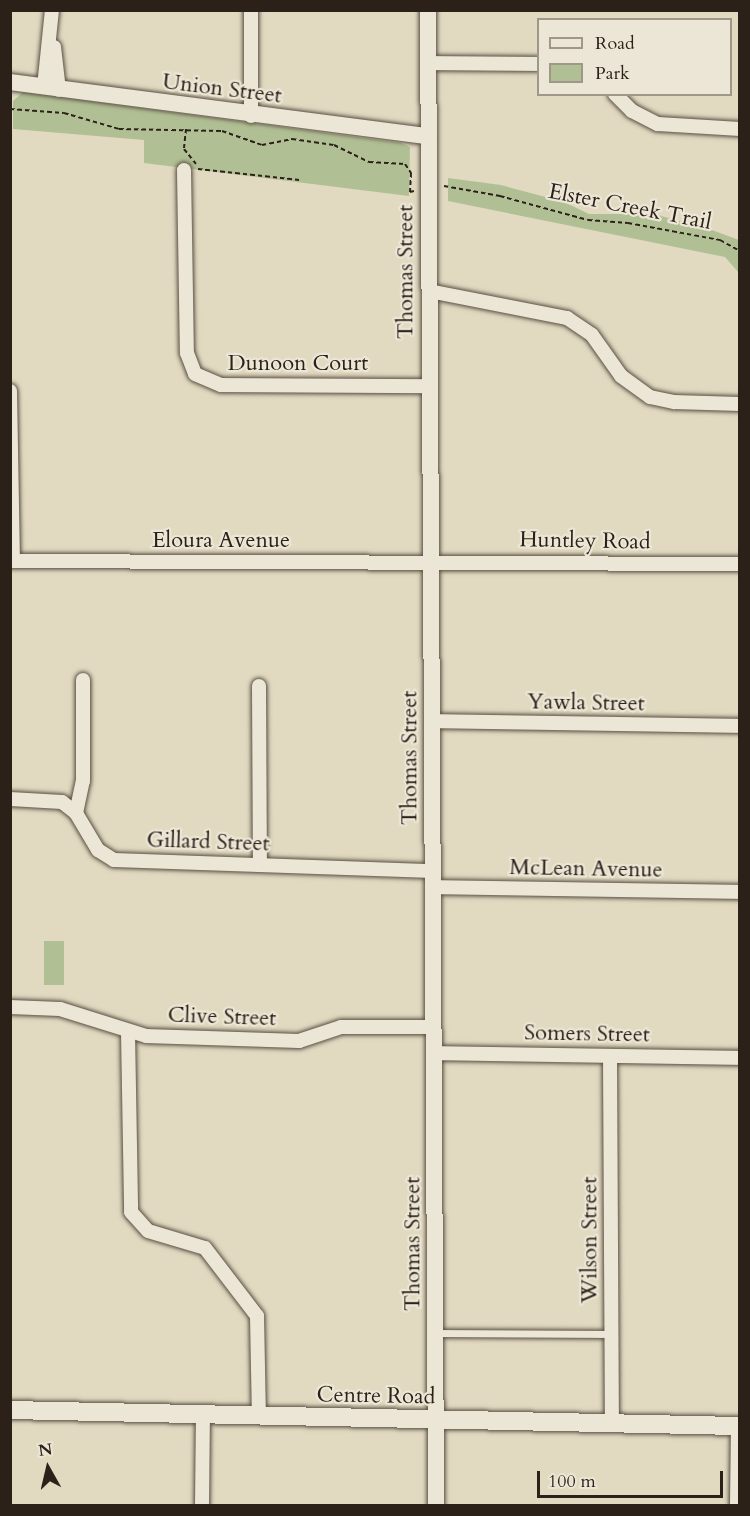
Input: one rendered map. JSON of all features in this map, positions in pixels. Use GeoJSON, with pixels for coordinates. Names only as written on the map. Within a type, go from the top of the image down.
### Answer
{"type":"FeatureCollection","features":[{"type":"Feature","properties":{"kind":"main road","name":"Centre Road"},"geometry":{"type":"LineString","coordinates":[[10,1410],[739,1426]]}},
{"type":"Feature","properties":{"kind":"street"},"geometry":{"type":"LineString","coordinates":[[52,10],[52,89]]}},
{"type":"Feature","properties":{"kind":"street"},"geometry":{"type":"LineString","coordinates":[[251,10],[251,116]]}},
{"type":"Feature","properties":{"kind":"street","name":"Thomas Street"},"geometry":{"type":"LineString","coordinates":[[428,10],[436,1506]]}},
{"type":"Feature","properties":{"kind":"street"},"geometry":{"type":"LineString","coordinates":[[428,63],[537,64]]}},
{"type":"Feature","properties":{"kind":"street","name":"Union Street"},"geometry":{"type":"LineString","coordinates":[[10,82],[251,116],[428,136]]}},
{"type":"Feature","properties":{"kind":"street"},"geometry":{"type":"LineString","coordinates":[[617,96],[632,111],[658,124],[740,129]]}},
{"type":"Feature","properties":{"kind":"street","name":"Dunoon Court"},"geometry":{"type":"LineString","coordinates":[[184,170],[187,353],[195,374],[221,385],[430,386]]}},
{"type":"Feature","properties":{"kind":"street"},"geometry":{"type":"LineString","coordinates":[[429,291],[567,318],[592,335],[621,376],[650,397],[680,403],[740,404]]}},
{"type":"Feature","properties":{"kind":"street"},"geometry":{"type":"LineString","coordinates":[[10,391],[12,561]]}},
{"type":"Feature","properties":{"kind":"street","name":"Eloura Avenue"},"geometry":{"type":"LineString","coordinates":[[12,561],[431,561]]}},
{"type":"Feature","properties":{"kind":"street","name":"Huntley Road"},"geometry":{"type":"LineString","coordinates":[[431,561],[740,564]]}},
{"type":"Feature","properties":{"kind":"street"},"geometry":{"type":"LineString","coordinates":[[10,799],[53,799],[76,813],[83,781],[83,680]]}},
{"type":"Feature","properties":{"kind":"street"},"geometry":{"type":"LineString","coordinates":[[259,686],[260,865]]}},
{"type":"Feature","properties":{"kind":"street","name":"Yawla Street"},"geometry":{"type":"LineString","coordinates":[[432,721],[740,726]]}},
{"type":"Feature","properties":{"kind":"street","name":"Gillard Street"},"geometry":{"type":"LineString","coordinates":[[76,813],[92,843],[114,860],[260,865],[433,879]]}},
{"type":"Feature","properties":{"kind":"street","name":"McLean Avenue"},"geometry":{"type":"LineString","coordinates":[[433,879],[740,892]]}},
{"type":"Feature","properties":{"kind":"street","name":"Clive Street"},"geometry":{"type":"LineString","coordinates":[[10,1006],[60,1009],[146,1036],[298,1041],[341,1028],[434,1027]]}},
{"type":"Feature","properties":{"kind":"street"},"geometry":{"type":"LineString","coordinates":[[128,1032],[132,1212],[148,1231],[205,1248],[256,1316],[259,1417]]}},
{"type":"Feature","properties":{"kind":"street","name":"Somers Street"},"geometry":{"type":"LineString","coordinates":[[434,1053],[740,1058]]}},
{"type":"Feature","properties":{"kind":"street","name":"Wilson Street"},"geometry":{"type":"LineString","coordinates":[[610,1056],[612,1424]]}},
{"type":"Feature","properties":{"kind":"street"},"geometry":{"type":"LineString","coordinates":[[202,1506],[203,1415]]}},
{"type":"Feature","properties":{"kind":"street"},"geometry":{"type":"LineString","coordinates":[[737,1506],[739,1426]]}},
{"type":"Feature","properties":{"kind":"lane"},"geometry":{"type":"LineString","coordinates":[[436,1333],[612,1334]]}},
{"type":"Feature","properties":{"kind":"path"},"geometry":{"type":"LineString","coordinates":[[10,109],[64,113],[119,129],[222,131],[267,146],[302,140],[334,145],[369,162],[396,161],[409,169],[410,192],[415,191]]}},
{"type":"Feature","properties":{"kind":"path"},"geometry":{"type":"LineString","coordinates":[[186,129],[184,149],[194,158],[196,168],[299,180]]}},
{"type":"Feature","properties":{"kind":"path","name":"Elster Creek Trail"},"geometry":{"type":"LineString","coordinates":[[441,186],[500,196],[588,220],[628,223],[720,240],[740,251]]}},
{"type":"Feature","properties":{"kind":"green space"},"geometry":{"type":"Polygon","coordinates":[[[23,92],[401,143],[410,147],[409,196],[144,163],[144,140],[13,129],[13,101],[23,92]]]}},
{"type":"Feature","properties":{"kind":"green space"},"geometry":{"type":"Polygon","coordinates":[[[448,178],[501,185],[564,202],[589,214],[654,214],[709,229],[739,240],[739,273],[725,257],[448,201],[448,178]]]}},
{"type":"Feature","properties":{"kind":"green space"},"geometry":{"type":"Polygon","coordinates":[[[44,941],[64,941],[64,985],[44,985],[44,941]]]}}]}
